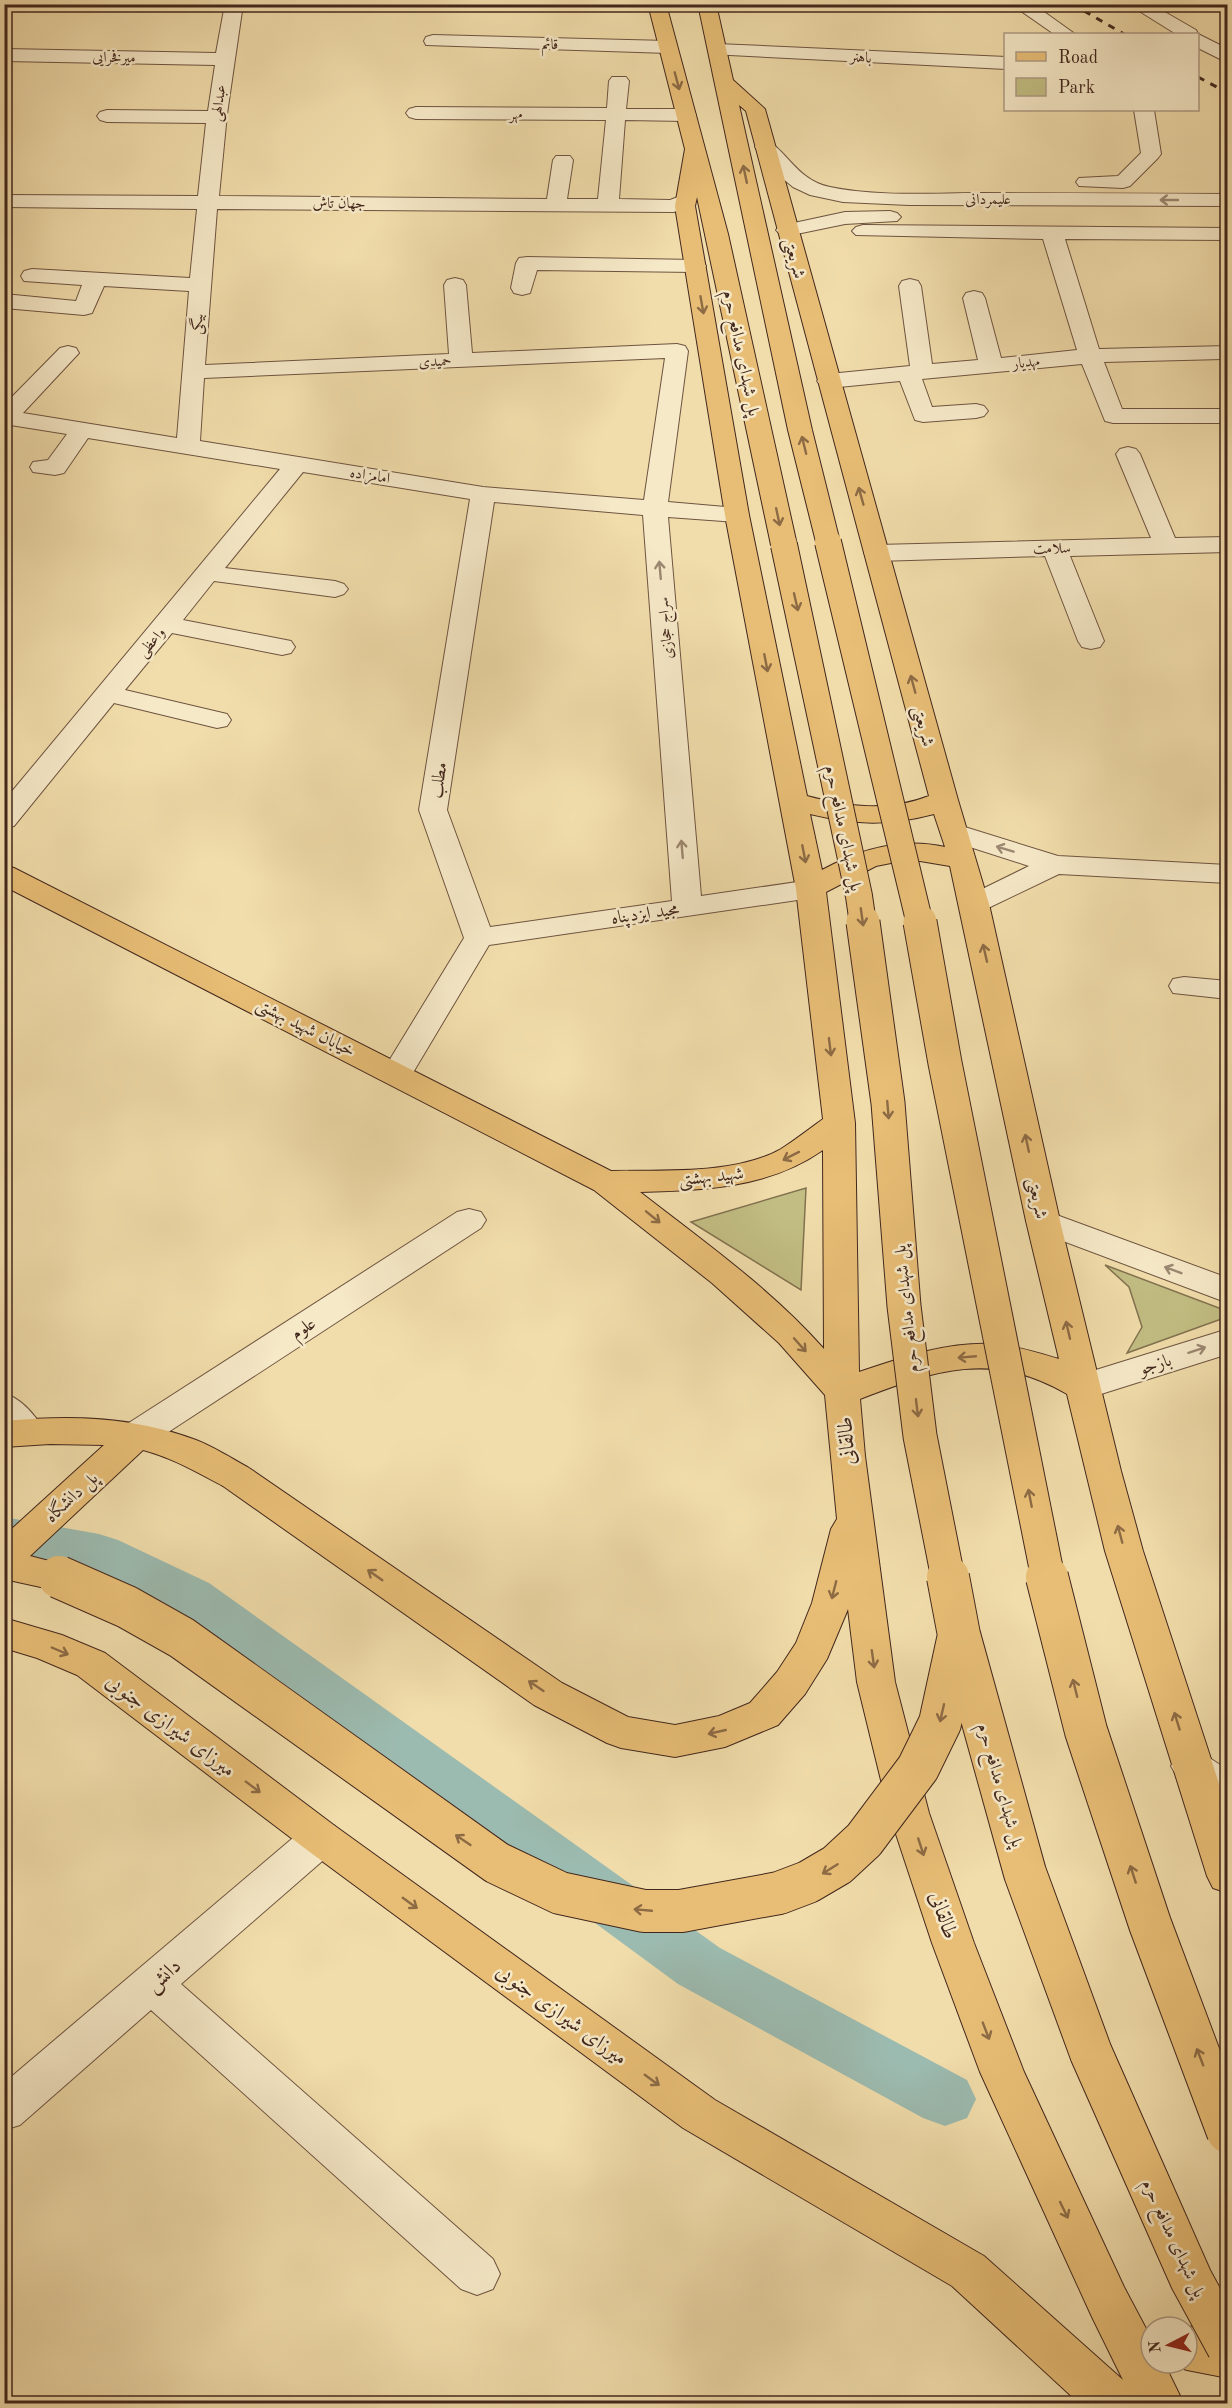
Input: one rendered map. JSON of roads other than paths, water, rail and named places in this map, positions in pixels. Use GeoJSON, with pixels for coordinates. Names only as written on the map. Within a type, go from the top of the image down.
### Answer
{"type":"FeatureCollection","features":[{"type":"Feature","properties":{"kind":"main road"},"geometry":{"type":"LineString","coordinates":[[657,4],[695,149],[682,206],[695,266],[737,515],[811,889],[839,1123],[842,1392],[937,1359],[976,1356],[1020,1359],[1050,1369],[1082,1387],[1125,1551],[1227,1876]]}},
{"type":"Feature","properties":{"kind":"main road","name":"شریعتی"},"geometry":{"type":"LineString","coordinates":[[707,4],[800,430],[916,901],[945,1063],[1042,1559],[1086,1731],[1150,1924],[1227,2132]]}},
{"type":"Feature","properties":{"kind":"main road","name":"شریعتی"},"geometry":{"type":"LineString","coordinates":[[725,83],[755,109],[944,800],[959,846],[1082,1387]]}},
{"type":"Feature","properties":{"kind":"main road","name":"پل شهدای مدافع حرم"},"geometry":{"type":"LineString","coordinates":[[695,149],[717,234],[859,896],[888,1103],[904,1306],[920,1436],[959,1635],[1025,1873],[1091,2053],[1191,2279],[1227,2347]]}},
{"type":"Feature","properties":{"kind":"main road"},"geometry":{"type":"LineString","coordinates":[[793,801],[833,812],[882,817],[914,812],[944,800]]}},
{"type":"Feature","properties":{"kind":"main road"},"geometry":{"type":"LineString","coordinates":[[811,889],[857,861],[877,855],[896,851],[924,851],[959,846]]}},
{"type":"Feature","properties":{"kind":"main road","name":"خیابان شهید بهشتی"},"geometry":{"type":"LineString","coordinates":[[4,874],[606,1182],[724,1275],[782,1327],[842,1392]]}},
{"type":"Feature","properties":{"kind":"main road","name":"شهید بهشتی"},"geometry":{"type":"LineString","coordinates":[[606,1182],[690,1180],[749,1173],[791,1157],[839,1123]]}},
{"type":"Feature","properties":{"kind":"main road","name":"طالقانی"},"geometry":{"type":"LineString","coordinates":[[842,1392],[853,1513],[876,1682],[909,1813],[953,1944],[1002,2072],[1108,2302],[1160,2403]]}},
{"type":"Feature","properties":{"kind":"main road"},"geometry":{"type":"LineString","coordinates":[[12,1424],[137,1435],[184,1449],[236,1477],[548,1694],[621,1732],[675,1741],[725,1731],[764,1714],[791,1683],[813,1648],[831,1603],[853,1513]]}},
{"type":"Feature","properties":{"kind":"main road","name":"پل دانشگاه"},"geometry":{"type":"LineString","coordinates":[[4,1558],[137,1435]]}},
{"type":"Feature","properties":{"kind":"main road"},"geometry":{"type":"LineString","coordinates":[[4,1564],[59,1577],[127,1607],[182,1638],[435,1822],[497,1863],[560,1893],[644,1911],[681,1911],[779,1893],[808,1882],[837,1865],[864,1840],[918,1768],[940,1723],[959,1635]]}},
{"type":"Feature","properties":{"kind":"main road","name":"میرزای شیرازی جنوبی"},"geometry":{"type":"LineString","coordinates":[[4,1633],[48,1646],[91,1664],[321,1838],[699,2114],[968,2271],[1115,2403]]}},
{"type":"Feature","properties":{"kind":"main road"},"geometry":{"type":"LineString","coordinates":[[1108,2302],[1139,2327]]}},
{"type":"Feature","properties":{"kind":"main road"},"geometry":{"type":"LineString","coordinates":[[1199,2350],[1227,2356]]}},
{"type":"Feature","properties":{"kind":"street","name":"عبدالهی"},"geometry":{"type":"LineString","coordinates":[[206,202],[224,59],[234,4]]}},
{"type":"Feature","properties":{"kind":"street"},"geometry":{"type":"LineString","coordinates":[[1020,4],[1064,33]]}},
{"type":"Feature","properties":{"kind":"street"},"geometry":{"type":"LineString","coordinates":[[1137,4],[1159,12],[1188,33]]}},
{"type":"Feature","properties":{"kind":"street"},"geometry":{"type":"LineString","coordinates":[[1199,41],[1227,57]]}},
{"type":"Feature","properties":{"kind":"street","name":"قائم"},"geometry":{"type":"LineString","coordinates":[[432,42],[668,47]]}},
{"type":"Feature","properties":{"kind":"street","name":"باهنر"},"geometry":{"type":"LineString","coordinates":[[717,50],[1004,63]]}},
{"type":"Feature","properties":{"kind":"street","name":"میرفخرایی"},"geometry":{"type":"LineString","coordinates":[[4,55],[224,59]]}},
{"type":"Feature","properties":{"kind":"street"},"geometry":{"type":"LineString","coordinates":[[608,205],[619,81]]}},
{"type":"Feature","properties":{"kind":"street"},"geometry":{"type":"LineString","coordinates":[[789,175],[838,181],[1123,182],[1151,154],[1144,111]]}},
{"type":"Feature","properties":{"kind":"street","name":"مهر"},"geometry":{"type":"LineString","coordinates":[[416,113],[686,115]]}},
{"type":"Feature","properties":{"kind":"street"},"geometry":{"type":"LineString","coordinates":[[107,116],[137,124],[216,117]]}},
{"type":"Feature","properties":{"kind":"street","name":"علیمردانی"},"geometry":{"type":"LineString","coordinates":[[765,147],[789,175],[806,186],[830,192],[871,197],[1227,200]]}},
{"type":"Feature","properties":{"kind":"street"},"geometry":{"type":"LineString","coordinates":[[556,205],[563,160]]}},
{"type":"Feature","properties":{"kind":"street","name":"جهان تاش"},"geometry":{"type":"LineString","coordinates":[[4,201],[682,206]]}},
{"type":"Feature","properties":{"kind":"street","name":"بیگی"},"geometry":{"type":"LineString","coordinates":[[188,446],[206,202]]}},
{"type":"Feature","properties":{"kind":"street","name":"علیمردانی"},"geometry":{"type":"LineString","coordinates":[[787,230],[823,221],[873,217],[1227,218]]}},
{"type":"Feature","properties":{"kind":"street"},"geometry":{"type":"LineString","coordinates":[[787,230],[1227,234]]}},
{"type":"Feature","properties":{"kind":"street"},"geometry":{"type":"LineString","coordinates":[[1052,232],[1090,356],[1113,416],[1227,416]]}},
{"type":"Feature","properties":{"kind":"street"},"geometry":{"type":"LineString","coordinates":[[522,288],[527,263],[695,266]]}},
{"type":"Feature","properties":{"kind":"street"},"geometry":{"type":"LineString","coordinates":[[32,276],[200,285]]}},
{"type":"Feature","properties":{"kind":"street"},"geometry":{"type":"LineString","coordinates":[[4,301],[84,308],[96,279]]}},
{"type":"Feature","properties":{"kind":"street"},"geometry":{"type":"LineString","coordinates":[[454,285],[462,360]]}},
{"type":"Feature","properties":{"kind":"street"},"geometry":{"type":"LineString","coordinates":[[910,286],[915,373],[923,415],[976,411]]}},
{"type":"Feature","properties":{"kind":"street"},"geometry":{"type":"LineString","coordinates":[[974,298],[991,365]]}},
{"type":"Feature","properties":{"kind":"street","name":"حمیدی"},"geometry":{"type":"LineString","coordinates":[[193,372],[677,351]]}},
{"type":"Feature","properties":{"kind":"street","name":"سراج حجازی"},"geometry":{"type":"LineString","coordinates":[[677,351],[655,508],[687,907]]}},
{"type":"Feature","properties":{"kind":"street","name":"مهدیار"},"geometry":{"type":"LineString","coordinates":[[829,381],[1090,356],[1223,352]]}},
{"type":"Feature","properties":{"kind":"street"},"geometry":{"type":"LineString","coordinates":[[5,417],[68,353]]}},
{"type":"Feature","properties":{"kind":"street","name":"امامزاده"},"geometry":{"type":"LineString","coordinates":[[5,417],[483,494],[737,515]]}},
{"type":"Feature","properties":{"kind":"street"},"geometry":{"type":"LineString","coordinates":[[42,467],[55,468],[82,429]]}},
{"type":"Feature","properties":{"kind":"street"},"geometry":{"type":"LineString","coordinates":[[1128,454],[1166,546]]}},
{"type":"Feature","properties":{"kind":"street","name":"واعظی"},"geometry":{"type":"LineString","coordinates":[[4,820],[297,464]]}},
{"type":"Feature","properties":{"kind":"street","name":"مطلب"},"geometry":{"type":"LineString","coordinates":[[478,938],[433,810],[483,494]]}},
{"type":"Feature","properties":{"kind":"street","name":"سلامت"},"geometry":{"type":"LineString","coordinates":[[877,553],[1227,544]]}},
{"type":"Feature","properties":{"kind":"street"},"geometry":{"type":"LineString","coordinates":[[1054,548],[1091,641]]}},
{"type":"Feature","properties":{"kind":"street"},"geometry":{"type":"LineString","coordinates":[[207,573],[335,589]]}},
{"type":"Feature","properties":{"kind":"street"},"geometry":{"type":"LineString","coordinates":[[166,624],[282,647]]}},
{"type":"Feature","properties":{"kind":"street"},"geometry":{"type":"LineString","coordinates":[[108,694],[217,720]]}},
{"type":"Feature","properties":{"kind":"street"},"geometry":{"type":"LineString","coordinates":[[959,846],[1055,865],[1227,873]]}},
{"type":"Feature","properties":{"kind":"street"},"geometry":{"type":"LineString","coordinates":[[974,904],[1055,865]]}},
{"type":"Feature","properties":{"kind":"street","name":"مجید ایزدپناه"},"geometry":{"type":"LineString","coordinates":[[478,938],[811,889]]}},
{"type":"Feature","properties":{"kind":"street"},"geometry":{"type":"LineString","coordinates":[[397,1074],[478,938]]}},
{"type":"Feature","properties":{"kind":"street"},"geometry":{"type":"LineString","coordinates":[[1184,986],[1227,990]]}},
{"type":"Feature","properties":{"kind":"street","name":"علوم"},"geometry":{"type":"LineString","coordinates":[[137,1435],[469,1220]]}},
{"type":"Feature","properties":{"kind":"street"},"geometry":{"type":"LineString","coordinates":[[1043,1221],[1227,1291]]}},
{"type":"Feature","properties":{"kind":"street","name":"بازجو"},"geometry":{"type":"LineString","coordinates":[[1082,1387],[1227,1341]]}},
{"type":"Feature","properties":{"kind":"street"},"geometry":{"type":"LineString","coordinates":[[1191,1766],[1218,1785],[1227,1788]]}},
{"type":"Feature","properties":{"kind":"street","name":"دانش"},"geometry":{"type":"LineString","coordinates":[[4,2111],[321,1838]]}},
{"type":"Feature","properties":{"kind":"street"},"geometry":{"type":"LineString","coordinates":[[152,1985],[477,2274]]}},
{"type":"Feature","properties":{"kind":"waterway"},"geometry":{"type":"LineString","coordinates":[[4,1537],[99,1554],[190,1597],[699,1966],[945,2099]]}},
{"type":"Feature","properties":{"kind":"railway"},"geometry":{"type":"LineString","coordinates":[[1072,4],[1122,33]]}},
{"type":"Feature","properties":{"kind":"railway"},"geometry":{"type":"LineString","coordinates":[[1199,78],[1228,93]]}}]}
